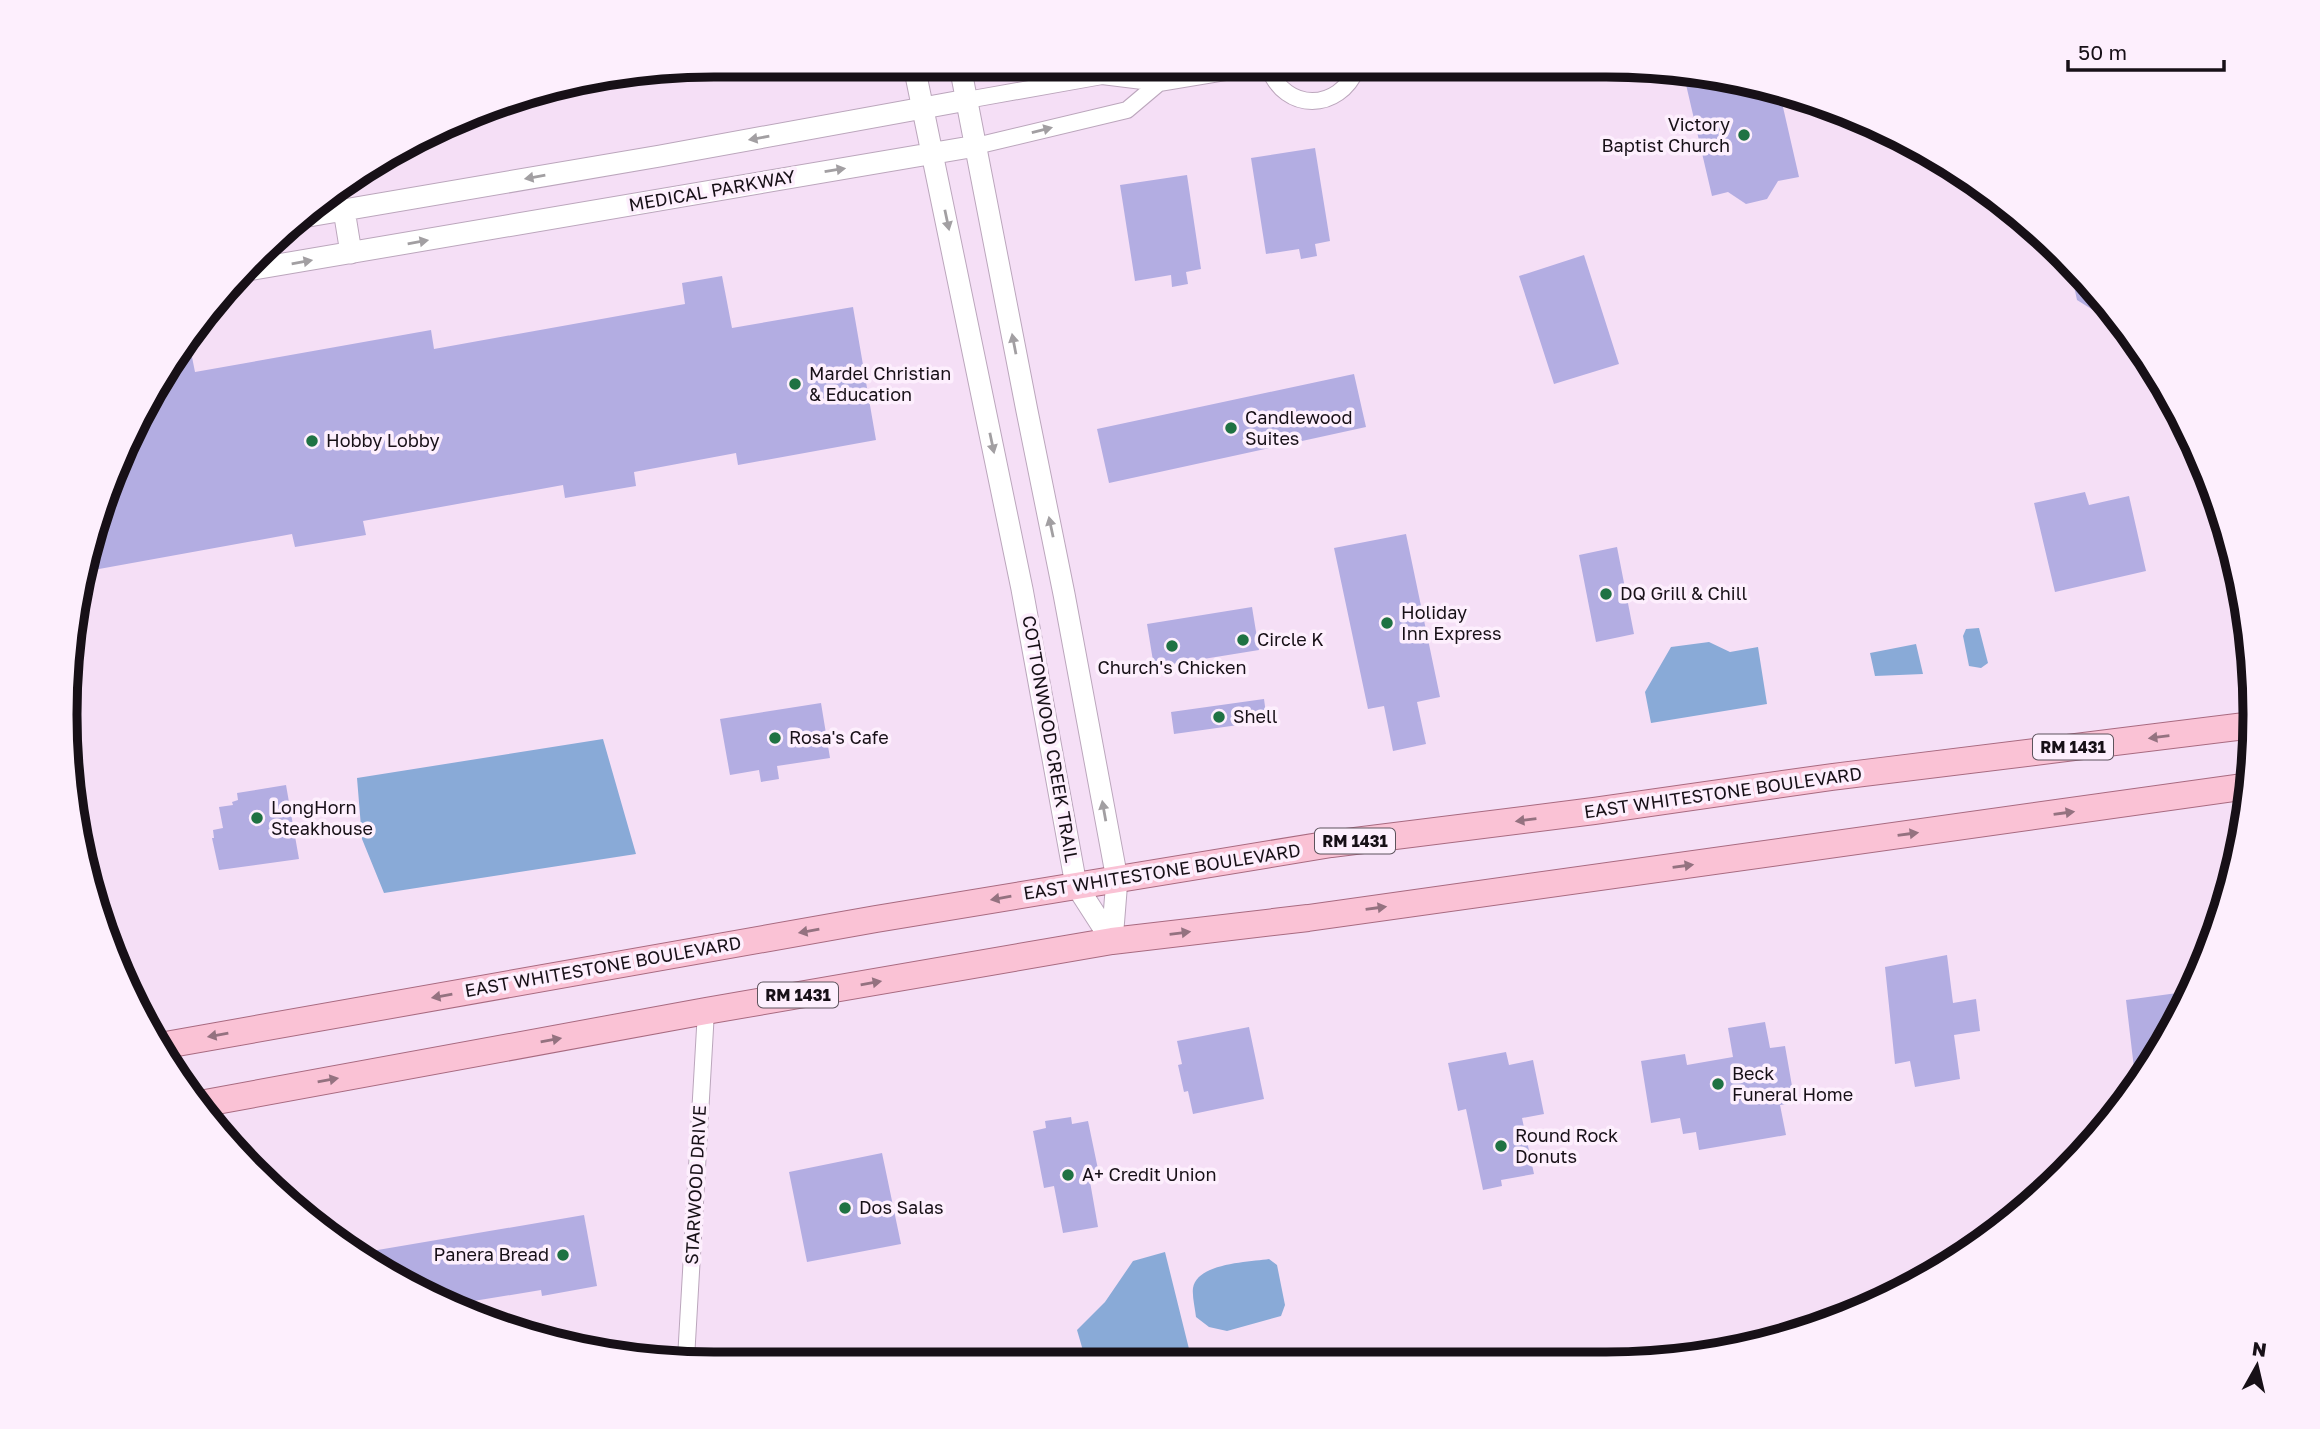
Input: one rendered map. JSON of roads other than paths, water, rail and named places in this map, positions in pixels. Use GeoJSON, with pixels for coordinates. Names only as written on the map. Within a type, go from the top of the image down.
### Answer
{"type":"FeatureCollection","features":[{"type":"Feature","properties":{"kind":"main road","name":"EAST WHITESTONE BOULEVARD"},"geometry":{"type":"LineString","coordinates":[[168,1044],[1076,885],[1331,844],[1594,811],[1832,777],[2243,726]]}},
{"type":"Feature","properties":{"kind":"main road","name":"RM 1431"},"geometry":{"type":"LineString","coordinates":[[209,1103],[706,1011],[1112,942],[1321,916],[2239,787]]}},
{"type":"Feature","properties":{"kind":"street","name":"COTTONWOOD CREEK TRAIL"},"geometry":{"type":"LineString","coordinates":[[916,77],[1022,589],[1076,885],[1112,942]]}},
{"type":"Feature","properties":{"kind":"street"},"geometry":{"type":"LineString","coordinates":[[962,77],[1117,878],[1112,942]]}},
{"type":"Feature","properties":{"kind":"street"},"geometry":{"type":"LineString","coordinates":[[320,214],[1096,77]]}},
{"type":"Feature","properties":{"kind":"street"},"geometry":{"type":"LineString","coordinates":[[1110,77],[1159,83],[1195,77]]}},
{"type":"Feature","properties":{"kind":"street"},"geometry":{"type":"LineString","coordinates":[[1272,77],[1292,97],[1306,101],[1333,97],[1354,77]]}},
{"type":"Feature","properties":{"kind":"street","name":"MEDICAL PARKWAY"},"geometry":{"type":"LineString","coordinates":[[260,268],[976,146],[1127,110],[1159,83]]}},
{"type":"Feature","properties":{"kind":"street"},"geometry":{"type":"LineString","coordinates":[[344,210],[351,253]]}},
{"type":"Feature","properties":{"kind":"street","name":"STARWOOD DRIVE"},"geometry":{"type":"LineString","coordinates":[[686,1351],[706,1011]]}},
{"type":"Feature","properties":{"kind":"water"},"geometry":{"type":"Polygon","coordinates":[[[1979,628],[1988,663],[1981,668],[1969,666],[1963,636],[1966,629],[1979,628]]]}},
{"type":"Feature","properties":{"kind":"water"},"geometry":{"type":"Polygon","coordinates":[[[1709,642],[1730,652],[1758,647],[1767,704],[1651,723],[1645,692],[1671,647],[1709,642]]]}},
{"type":"Feature","properties":{"kind":"water"},"geometry":{"type":"Polygon","coordinates":[[[1916,644],[1923,674],[1875,676],[1870,653],[1916,644]]]}},
{"type":"Feature","properties":{"kind":"water"},"geometry":{"type":"Polygon","coordinates":[[[603,739],[636,854],[384,893],[362,839],[357,778],[603,739]]]}},
{"type":"Feature","properties":{"kind":"water"},"geometry":{"type":"Polygon","coordinates":[[[1165,1252],[1190,1352],[1083,1352],[1077,1330],[1105,1302],[1133,1261],[1165,1252]]]}},
{"type":"Feature","properties":{"kind":"water"},"geometry":{"type":"Polygon","coordinates":[[[1269,1259],[1277,1265],[1285,1305],[1281,1316],[1227,1331],[1209,1327],[1196,1317],[1193,1288],[1204,1273],[1225,1265],[1269,1259]]]}},
{"type":"Feature","properties":{"kind":"place","name":"Victory Baptist Church"},"geometry":{"type":"Point","coordinates":[1744,135]}},
{"type":"Feature","properties":{"kind":"place","name":"Mardel Christian & Education"},"geometry":{"type":"Point","coordinates":[795,384]}},
{"type":"Feature","properties":{"kind":"place","name":"Candlewood Suites"},"geometry":{"type":"Point","coordinates":[1231,428]}},
{"type":"Feature","properties":{"kind":"place","name":"Hobby Lobby"},"geometry":{"type":"Point","coordinates":[312,441]}},
{"type":"Feature","properties":{"kind":"place","name":"DQ Grill & Chill"},"geometry":{"type":"Point","coordinates":[1606,594]}},
{"type":"Feature","properties":{"kind":"place","name":"Holiday Inn Express"},"geometry":{"type":"Point","coordinates":[1387,623]}},
{"type":"Feature","properties":{"kind":"place","name":"Circle K"},"geometry":{"type":"Point","coordinates":[1243,640]}},
{"type":"Feature","properties":{"kind":"place","name":"Church's Chicken"},"geometry":{"type":"Point","coordinates":[1172,646]}},
{"type":"Feature","properties":{"kind":"place","name":"Shell"},"geometry":{"type":"Point","coordinates":[1219,717]}},
{"type":"Feature","properties":{"kind":"place","name":"Rosa's Cafe"},"geometry":{"type":"Point","coordinates":[775,738]}},
{"type":"Feature","properties":{"kind":"place","name":"LongHorn Steakhouse"},"geometry":{"type":"Point","coordinates":[257,818]}},
{"type":"Feature","properties":{"kind":"place","name":"Beck Funeral Home"},"geometry":{"type":"Point","coordinates":[1718,1084]}},
{"type":"Feature","properties":{"kind":"place","name":"Round Rock Donuts"},"geometry":{"type":"Point","coordinates":[1501,1146]}},
{"type":"Feature","properties":{"kind":"place","name":"A+ Credit Union"},"geometry":{"type":"Point","coordinates":[1068,1175]}},
{"type":"Feature","properties":{"kind":"place","name":"Dos Salas"},"geometry":{"type":"Point","coordinates":[845,1208]}},
{"type":"Feature","properties":{"kind":"place","name":"Panera Bread"},"geometry":{"type":"Point","coordinates":[563,1255]}}]}
